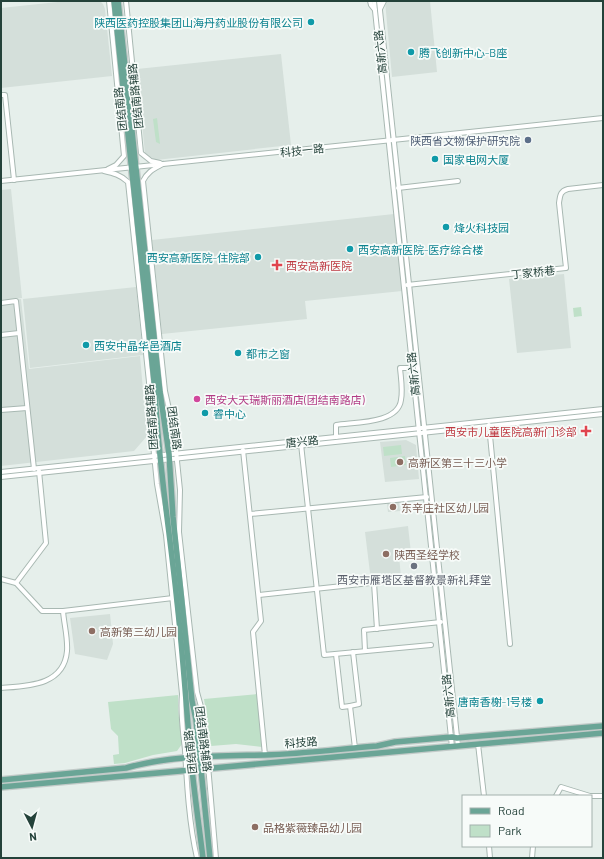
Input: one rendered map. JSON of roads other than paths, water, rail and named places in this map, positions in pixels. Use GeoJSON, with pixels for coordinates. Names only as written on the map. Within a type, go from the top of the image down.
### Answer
{"type":"FeatureCollection","features":[{"type":"Feature","properties":{"kind":"main road","name":"团结南路"},"geometry":{"type":"LineString","coordinates":[[114,1],[160,392],[173,456],[182,602],[210,858]]}},
{"type":"Feature","properties":{"kind":"main road","name":"团结南路"},"geometry":{"type":"LineString","coordinates":[[118,1],[155,391],[157,458],[187,701],[189,771],[203,858]]}},
{"type":"Feature","properties":{"kind":"main road","name":"科技路"},"geometry":{"type":"LineString","coordinates":[[1,780],[126,768],[146,763],[188,757],[265,755],[377,746],[395,742],[603,726]]}},
{"type":"Feature","properties":{"kind":"main road","name":"科技路"},"geometry":{"type":"LineString","coordinates":[[1,787],[603,733]]}},
{"type":"Feature","properties":{"kind":"street","name":"团结南路辅路"},"geometry":{"type":"LineString","coordinates":[[104,171],[116,165],[124,156],[109,1]]}},
{"type":"Feature","properties":{"kind":"street","name":"团结南路辅路"},"geometry":{"type":"LineString","coordinates":[[126,1],[141,153],[151,161],[163,164]]}},
{"type":"Feature","properties":{"kind":"street"},"geometry":{"type":"LineString","coordinates":[[370,1],[371,5],[377,10],[384,1]]}},
{"type":"Feature","properties":{"kind":"street","name":"高新六路"},"geometry":{"type":"LineString","coordinates":[[374,1],[377,10],[407,285],[455,747]]}},
{"type":"Feature","properties":{"kind":"street","name":"高新六路"},"geometry":{"type":"LineString","coordinates":[[377,10],[379,1]]}},
{"type":"Feature","properties":{"kind":"street"},"geometry":{"type":"LineString","coordinates":[[1,95],[5,95],[14,180]]}},
{"type":"Feature","properties":{"kind":"street","name":"科技一路"},"geometry":{"type":"LineString","coordinates":[[1,181],[603,118]]}},
{"type":"Feature","properties":{"kind":"street","name":"高新六路"},"geometry":{"type":"LineString","coordinates":[[391,140],[398,188],[413,368],[422,430],[435,576],[442,622]]}},
{"type":"Feature","properties":{"kind":"street","name":"团结南路辅路"},"geometry":{"type":"LineString","coordinates":[[163,164],[146,174],[143,181],[165,392],[171,412],[173,456],[180,501],[179,532],[197,692],[203,714],[216,858]]}},
{"type":"Feature","properties":{"kind":"street","name":"团结南路辅路"},"geometry":{"type":"LineString","coordinates":[[104,171],[114,173],[124,178],[128,182],[149,382],[150,414],[157,458]]}},
{"type":"Feature","properties":{"kind":"street"},"geometry":{"type":"LineString","coordinates":[[398,188],[458,181]]}},
{"type":"Feature","properties":{"kind":"street","name":"丁家桥巷"},"geometry":{"type":"LineString","coordinates":[[407,285],[566,268],[559,203],[561,193],[563,190],[603,184]]}},
{"type":"Feature","properties":{"kind":"street"},"geometry":{"type":"LineString","coordinates":[[1,303],[16,302],[27,408],[37,470],[46,543],[16,583]]}},
{"type":"Feature","properties":{"kind":"street"},"geometry":{"type":"LineString","coordinates":[[1,335],[19,333]]}},
{"type":"Feature","properties":{"kind":"street"},"geometry":{"type":"LineString","coordinates":[[336,437],[336,425],[383,418],[395,412],[401,401],[400,368],[413,368]]}},
{"type":"Feature","properties":{"kind":"street"},"geometry":{"type":"LineString","coordinates":[[1,410],[27,408]]}},
{"type":"Feature","properties":{"kind":"street","name":"唐兴路"},"geometry":{"type":"LineString","coordinates":[[1,472],[37,470],[301,443],[603,409]]}},
{"type":"Feature","properties":{"kind":"street","name":"唐兴路"},"geometry":{"type":"LineString","coordinates":[[301,443],[336,437],[603,414]]}},
{"type":"Feature","properties":{"kind":"street"},"geometry":{"type":"LineString","coordinates":[[489,425],[510,644]]}},
{"type":"Feature","properties":{"kind":"street"},"geometry":{"type":"LineString","coordinates":[[301,443],[324,656],[431,644]]}},
{"type":"Feature","properties":{"kind":"street"},"geometry":{"type":"LineString","coordinates":[[243,449],[261,621],[253,632],[265,755]]}},
{"type":"Feature","properties":{"kind":"street","name":"唐兴路"},"geometry":{"type":"LineString","coordinates":[[1,477],[37,470]]}},
{"type":"Feature","properties":{"kind":"street"},"geometry":{"type":"LineString","coordinates":[[250,514],[427,497]]}},
{"type":"Feature","properties":{"kind":"street"},"geometry":{"type":"LineString","coordinates":[[259,595],[435,576]]}},
{"type":"Feature","properties":{"kind":"street"},"geometry":{"type":"LineString","coordinates":[[1,579],[16,583],[42,611],[62,611],[174,598]]}},
{"type":"Feature","properties":{"kind":"street"},"geometry":{"type":"LineString","coordinates":[[374,583],[377,628]]}},
{"type":"Feature","properties":{"kind":"street"},"geometry":{"type":"LineString","coordinates":[[1,688],[43,682],[59,672],[63,666],[67,652],[62,611]]}},
{"type":"Feature","properties":{"kind":"street"},"geometry":{"type":"LineString","coordinates":[[365,651],[364,630],[442,622]]}},
{"type":"Feature","properties":{"kind":"street"},"geometry":{"type":"LineString","coordinates":[[336,654],[342,707],[359,704],[353,652]]}},
{"type":"Feature","properties":{"kind":"street"},"geometry":{"type":"LineString","coordinates":[[350,706],[355,748]]}},
{"type":"Feature","properties":{"kind":"street"},"geometry":{"type":"LineString","coordinates":[[478,744],[484,795]]}},
{"type":"Feature","properties":{"kind":"street","name":"团结南路辅路"},"geometry":{"type":"LineString","coordinates":[[189,771],[194,846],[197,858]]}},
{"type":"Feature","properties":{"kind":"street"},"geometry":{"type":"LineString","coordinates":[[557,795],[561,787],[587,795]]}},
{"type":"Feature","properties":{"kind":"street"},"geometry":{"type":"LineString","coordinates":[[592,796],[603,796]]}},
{"type":"Feature","properties":{"kind":"street"},"geometry":{"type":"LineString","coordinates":[[489,847],[490,858]]}},
{"type":"Feature","properties":{"kind":"street"},"geometry":{"type":"LineString","coordinates":[[532,858],[533,847]]}},
{"type":"Feature","properties":{"kind":"place","name":"陕西医药控股集团山海丹药业股份有限公司"},"geometry":{"type":"Point","coordinates":[311,22]}},
{"type":"Feature","properties":{"kind":"place","name":"腾飞创新中心-B座"},"geometry":{"type":"Point","coordinates":[411,52]}},
{"type":"Feature","properties":{"kind":"place","name":"陕西省文物保护研究院"},"geometry":{"type":"Point","coordinates":[528,140]}},
{"type":"Feature","properties":{"kind":"place","name":"国家电网大厦"},"geometry":{"type":"Point","coordinates":[435,159]}},
{"type":"Feature","properties":{"kind":"place","name":"烽火科技园"},"geometry":{"type":"Point","coordinates":[446,227]}},
{"type":"Feature","properties":{"kind":"place","name":"西安高新医院-医疗综合楼"},"geometry":{"type":"Point","coordinates":[350,249]}},
{"type":"Feature","properties":{"kind":"place","name":"西安高新医院-住院部"},"geometry":{"type":"Point","coordinates":[258,257]}},
{"type":"Feature","properties":{"kind":"place","name":"西安高新医院"},"geometry":{"type":"Point","coordinates":[277,265]}},
{"type":"Feature","properties":{"kind":"place","name":"西安中晶华邑酒店"},"geometry":{"type":"Point","coordinates":[86,345]}},
{"type":"Feature","properties":{"kind":"place","name":"都市之窗"},"geometry":{"type":"Point","coordinates":[238,353]}},
{"type":"Feature","properties":{"kind":"place","name":"西安大天瑞斯丽酒店(团结南路店)"},"geometry":{"type":"Point","coordinates":[197,399]}},
{"type":"Feature","properties":{"kind":"place","name":"睿中心"},"geometry":{"type":"Point","coordinates":[205,413]}},
{"type":"Feature","properties":{"kind":"place","name":"西安市儿童医院高新门诊部"},"geometry":{"type":"Point","coordinates":[586,431]}},
{"type":"Feature","properties":{"kind":"place","name":"高新区第三十三小学"},"geometry":{"type":"Point","coordinates":[400,462]}},
{"type":"Feature","properties":{"kind":"place","name":"东辛庄社区幼儿园"},"geometry":{"type":"Point","coordinates":[393,507]}},
{"type":"Feature","properties":{"kind":"place","name":"陕西圣经学校"},"geometry":{"type":"Point","coordinates":[386,554]}},
{"type":"Feature","properties":{"kind":"place","name":"西安市雁塔区基督教景新礼拜堂"},"geometry":{"type":"Point","coordinates":[414,566]}},
{"type":"Feature","properties":{"kind":"place","name":"高新第三幼儿园"},"geometry":{"type":"Point","coordinates":[92,631]}},
{"type":"Feature","properties":{"kind":"place","name":"唐南香榭-1号楼"},"geometry":{"type":"Point","coordinates":[540,701]}},
{"type":"Feature","properties":{"kind":"place","name":"品格紫薇臻品幼儿园"},"geometry":{"type":"Point","coordinates":[255,827]}}]}
